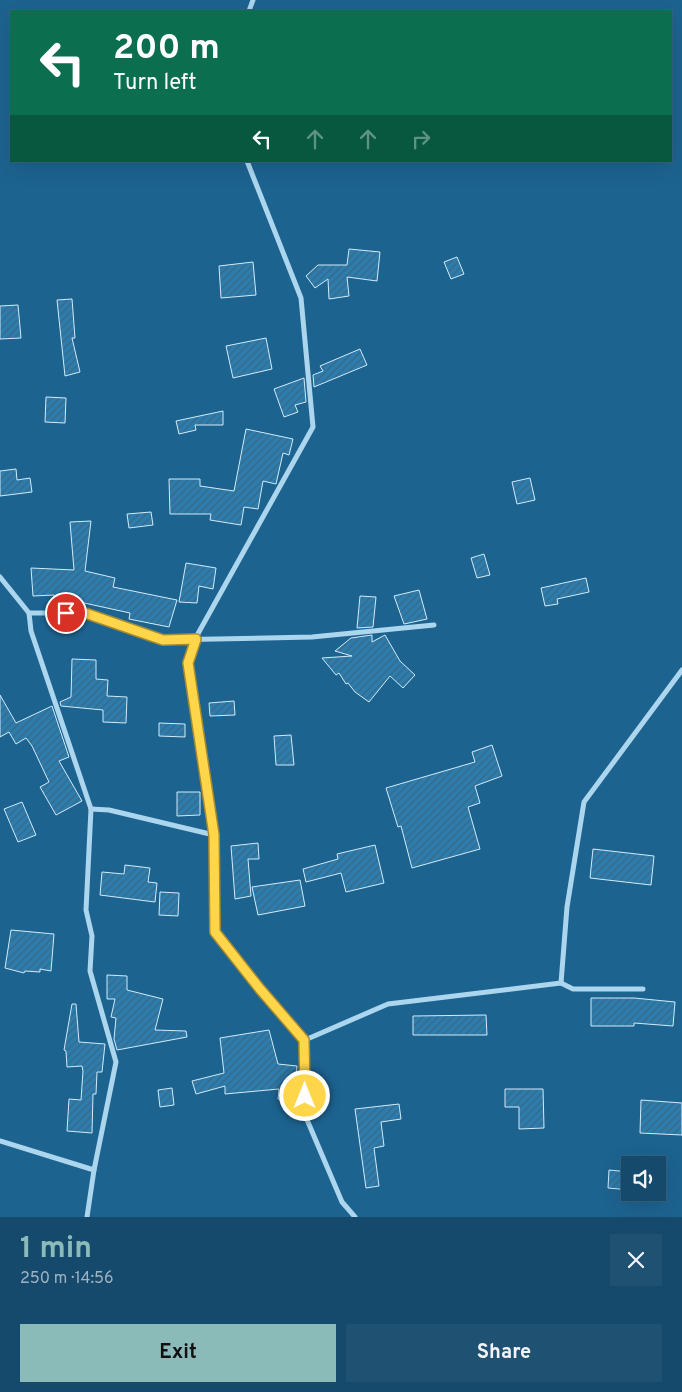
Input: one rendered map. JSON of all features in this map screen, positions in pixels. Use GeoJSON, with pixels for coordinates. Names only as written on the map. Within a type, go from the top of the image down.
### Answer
{"type":"FeatureCollection","features":[{"type":"Feature","properties":{"kind":"street"},"geometry":{"type":"LineString","coordinates":[[247,162],[302,298],[313,427],[196,639],[188,663],[214,835],[215,932],[260,989],[304,1040],[305,1115],[342,1202],[355,1217]]}},
{"type":"Feature","properties":{"kind":"street"},"geometry":{"type":"LineString","coordinates":[[0,577],[29,613],[31,631],[91,809],[86,910],[92,936],[90,971],[116,1062],[94,1170],[88,1217]]}},
{"type":"Feature","properties":{"kind":"street"},"geometry":{"type":"LineString","coordinates":[[29,613],[85,613],[163,640],[312,637],[434,625]]}},
{"type":"Feature","properties":{"kind":"street"},"geometry":{"type":"LineString","coordinates":[[561,983],[567,907],[584,802],[682,670]]}},
{"type":"Feature","properties":{"kind":"street"},"geometry":{"type":"LineString","coordinates":[[91,809],[109,810],[214,835]]}},
{"type":"Feature","properties":{"kind":"street"},"geometry":{"type":"LineString","coordinates":[[304,1040],[388,1004],[561,983],[573,989],[643,989]]}},
{"type":"Feature","properties":{"kind":"street"},"geometry":{"type":"LineString","coordinates":[[0,1141],[94,1170]]}},
{"type":"Feature","properties":{"kind":"building"},"geometry":{"type":"Polygon","coordinates":[[[349,249],[380,252],[377,281],[347,277],[349,296],[329,299],[328,279],[315,288],[306,276],[318,265],[347,265],[349,249]]]}},
{"type":"Feature","properties":{"kind":"building"},"geometry":{"type":"Polygon","coordinates":[[[457,257],[464,274],[451,279],[444,262],[457,257]]]}},
{"type":"Feature","properties":{"kind":"building"},"geometry":{"type":"Polygon","coordinates":[[[253,262],[256,295],[221,298],[219,266],[253,262]]]}},
{"type":"Feature","properties":{"kind":"building"},"geometry":{"type":"Polygon","coordinates":[[[72,299],[75,338],[72,338],[80,372],[65,376],[57,300],[72,299]]]}},
{"type":"Feature","properties":{"kind":"building"},"geometry":{"type":"Polygon","coordinates":[[[18,305],[21,338],[0,339],[0,306],[18,305]]]}},
{"type":"Feature","properties":{"kind":"building"},"geometry":{"type":"Polygon","coordinates":[[[266,338],[272,369],[233,378],[226,346],[266,338]]]}},
{"type":"Feature","properties":{"kind":"building"},"geometry":{"type":"Polygon","coordinates":[[[360,349],[367,365],[314,387],[313,375],[323,371],[320,366],[360,349]]]}},
{"type":"Feature","properties":{"kind":"building"},"geometry":{"type":"Polygon","coordinates":[[[304,378],[306,402],[295,405],[298,412],[284,417],[274,389],[304,378]]]}},
{"type":"Feature","properties":{"kind":"building"},"geometry":{"type":"Polygon","coordinates":[[[46,397],[66,398],[65,423],[45,422],[46,397]]]}},
{"type":"Feature","properties":{"kind":"building"},"geometry":{"type":"Polygon","coordinates":[[[223,411],[223,425],[195,425],[196,430],[179,434],[176,421],[223,411]]]}},
{"type":"Feature","properties":{"kind":"building"},"geometry":{"type":"Polygon","coordinates":[[[246,429],[293,439],[289,455],[283,453],[276,484],[263,481],[258,509],[244,507],[241,525],[210,520],[211,514],[170,514],[169,479],[200,479],[200,486],[234,491],[246,429]]]}},
{"type":"Feature","properties":{"kind":"building"},"geometry":{"type":"Polygon","coordinates":[[[16,469],[17,480],[30,478],[32,492],[0,496],[0,471],[16,469]]]}},
{"type":"Feature","properties":{"kind":"building"},"geometry":{"type":"Polygon","coordinates":[[[530,478],[535,500],[517,504],[512,482],[530,478]]]}},
{"type":"Feature","properties":{"kind":"building"},"geometry":{"type":"Polygon","coordinates":[[[151,512],[153,525],[129,528],[127,514],[151,512]]]}},
{"type":"Feature","properties":{"kind":"building"},"geometry":{"type":"Polygon","coordinates":[[[91,521],[85,571],[115,578],[113,587],[177,600],[169,627],[129,619],[130,613],[66,599],[54,599],[54,595],[33,596],[31,568],[74,570],[70,522],[91,521]]]}},
{"type":"Feature","properties":{"kind":"building"},"geometry":{"type":"Polygon","coordinates":[[[484,554],[490,575],[477,578],[471,558],[484,554]]]}},
{"type":"Feature","properties":{"kind":"building"},"geometry":{"type":"Polygon","coordinates":[[[186,563],[216,568],[213,589],[199,586],[197,603],[179,602],[186,563]]]}},
{"type":"Feature","properties":{"kind":"building"},"geometry":{"type":"Polygon","coordinates":[[[586,578],[589,592],[557,599],[558,604],[545,606],[541,588],[586,578]]]}},
{"type":"Feature","properties":{"kind":"building"},"geometry":{"type":"Polygon","coordinates":[[[419,590],[427,619],[404,624],[394,596],[419,590]]]}},
{"type":"Feature","properties":{"kind":"building"},"geometry":{"type":"Polygon","coordinates":[[[360,596],[376,597],[373,627],[357,628],[360,596]]]}},
{"type":"Feature","properties":{"kind":"building"},"geometry":{"type":"Polygon","coordinates":[[[372,635],[372,642],[385,635],[400,661],[415,675],[403,688],[390,676],[369,702],[355,692],[348,683],[346,684],[339,673],[336,675],[322,658],[352,656],[335,651],[351,638],[372,635]]]}},
{"type":"Feature","properties":{"kind":"building"},"geometry":{"type":"Polygon","coordinates":[[[72,659],[96,660],[96,679],[108,680],[107,696],[127,697],[126,723],[103,722],[103,710],[61,706],[60,702],[71,697],[72,659]]]}},
{"type":"Feature","properties":{"kind":"building"},"geometry":{"type":"Polygon","coordinates":[[[0,695],[16,723],[52,706],[69,757],[59,761],[82,801],[56,815],[40,787],[49,782],[32,746],[26,738],[16,744],[9,732],[0,737],[0,695]]]}},
{"type":"Feature","properties":{"kind":"building"},"geometry":{"type":"Polygon","coordinates":[[[234,701],[235,715],[210,716],[209,703],[234,701]]]}},
{"type":"Feature","properties":{"kind":"building"},"geometry":{"type":"Polygon","coordinates":[[[159,723],[185,724],[185,737],[159,736],[159,723]]]}},
{"type":"Feature","properties":{"kind":"building"},"geometry":{"type":"Polygon","coordinates":[[[291,735],[294,765],[276,765],[274,736],[291,735]]]}},
{"type":"Feature","properties":{"kind":"building"},"geometry":{"type":"Polygon","coordinates":[[[492,745],[502,776],[475,786],[480,803],[468,807],[480,849],[412,868],[401,826],[398,827],[386,788],[475,762],[472,752],[492,745]]]}},
{"type":"Feature","properties":{"kind":"building"},"geometry":{"type":"Polygon","coordinates":[[[177,792],[200,792],[200,815],[177,816],[177,792]]]}},
{"type":"Feature","properties":{"kind":"building"},"geometry":{"type":"Polygon","coordinates":[[[22,802],[36,835],[18,842],[4,809],[22,802]]]}},
{"type":"Feature","properties":{"kind":"building"},"geometry":{"type":"Polygon","coordinates":[[[258,843],[259,859],[248,859],[251,896],[235,899],[231,846],[258,843]]]}},
{"type":"Feature","properties":{"kind":"building"},"geometry":{"type":"Polygon","coordinates":[[[375,845],[384,883],[346,892],[341,873],[306,882],[303,869],[338,859],[337,854],[375,845]]]}},
{"type":"Feature","properties":{"kind":"building"},"geometry":{"type":"Polygon","coordinates":[[[593,849],[654,856],[651,885],[590,878],[593,849]]]}},
{"type":"Feature","properties":{"kind":"building"},"geometry":{"type":"Polygon","coordinates":[[[125,865],[150,868],[148,882],[157,883],[155,902],[100,895],[102,872],[124,874],[125,865]]]}},
{"type":"Feature","properties":{"kind":"building"},"geometry":{"type":"Polygon","coordinates":[[[300,880],[305,906],[258,915],[252,887],[300,880]]]}},
{"type":"Feature","properties":{"kind":"building"},"geometry":{"type":"Polygon","coordinates":[[[160,892],[179,893],[178,916],[159,915],[160,892]]]}},
{"type":"Feature","properties":{"kind":"building"},"geometry":{"type":"Polygon","coordinates":[[[11,930],[54,934],[51,971],[40,969],[40,972],[25,971],[24,973],[5,968],[11,930]]]}},
{"type":"Feature","properties":{"kind":"building"},"geometry":{"type":"Polygon","coordinates":[[[107,975],[127,976],[127,990],[163,999],[155,1030],[186,1031],[187,1037],[117,1050],[114,1039],[116,1018],[111,1017],[115,999],[107,999],[107,975]]]}},
{"type":"Feature","properties":{"kind":"building"},"geometry":{"type":"Polygon","coordinates":[[[591,998],[634,998],[675,1002],[673,1026],[634,1023],[634,1026],[591,1026],[591,998]]]}},
{"type":"Feature","properties":{"kind":"building"},"geometry":{"type":"Polygon","coordinates":[[[72,1004],[76,1004],[79,1042],[105,1044],[102,1072],[97,1072],[96,1094],[93,1094],[92,1133],[67,1131],[69,1099],[81,1100],[83,1071],[82,1066],[67,1067],[66,1051],[64,1050],[72,1004]]]}},
{"type":"Feature","properties":{"kind":"building"},"geometry":{"type":"Polygon","coordinates":[[[486,1015],[487,1035],[413,1035],[413,1016],[486,1015]]]}},
{"type":"Feature","properties":{"kind":"building"},"geometry":{"type":"Polygon","coordinates":[[[269,1030],[278,1064],[297,1066],[294,1101],[278,1099],[279,1089],[225,1094],[225,1086],[196,1094],[192,1081],[224,1073],[220,1038],[269,1030]]]}},
{"type":"Feature","properties":{"kind":"building"},"geometry":{"type":"Polygon","coordinates":[[[172,1088],[174,1105],[160,1107],[158,1090],[172,1088]]]}},
{"type":"Feature","properties":{"kind":"building"},"geometry":{"type":"Polygon","coordinates":[[[505,1089],[543,1089],[544,1128],[519,1129],[519,1107],[505,1107],[505,1089]]]}},
{"type":"Feature","properties":{"kind":"building"},"geometry":{"type":"Polygon","coordinates":[[[641,1100],[682,1103],[682,1135],[640,1133],[641,1100]]]}},
{"type":"Feature","properties":{"kind":"building"},"geometry":{"type":"Polygon","coordinates":[[[399,1104],[401,1119],[381,1122],[384,1146],[374,1148],[379,1186],[366,1188],[355,1109],[399,1104]]]}},
{"type":"Feature","properties":{"kind":"building"},"geometry":{"type":"Polygon","coordinates":[[[609,1170],[621,1171],[621,1189],[608,1188],[609,1170]]]}},
{"type":"Feature","properties":{"kind":"route"},"geometry":{"type":"LineString","coordinates":[[66,613],[85,613],[163,640],[196,639],[188,663],[214,835],[215,932],[260,989],[304,1040],[305,1096]]}}]}
